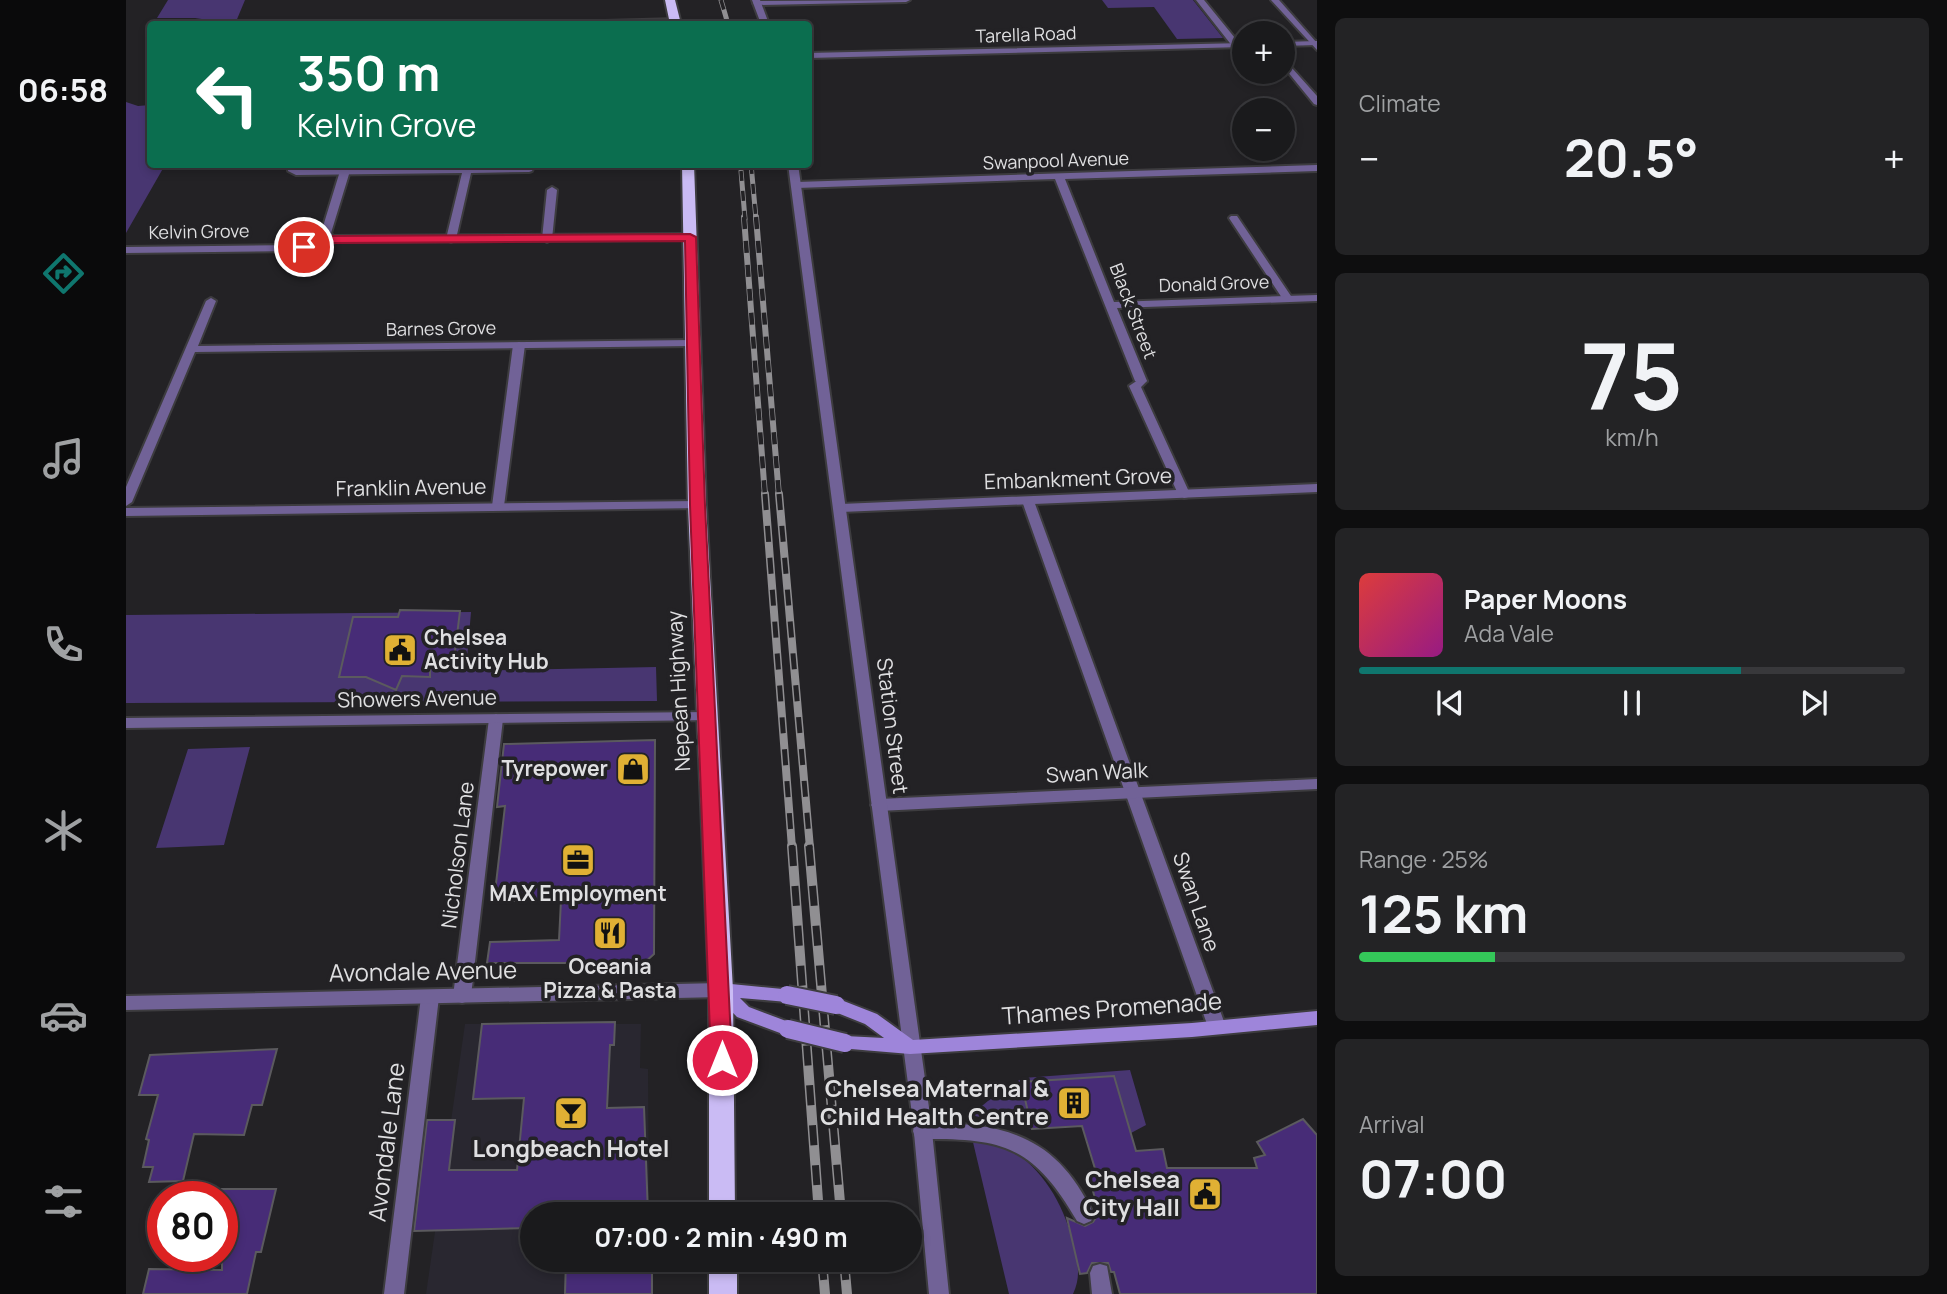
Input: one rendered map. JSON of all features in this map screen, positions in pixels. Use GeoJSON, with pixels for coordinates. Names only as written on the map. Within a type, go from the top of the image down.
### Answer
{"type":"FeatureCollection","features":[{"type":"Feature","properties":{"kind":"highway"},"geometry":{"type":"LineString","coordinates":[[670,0],[675,21]]}},
{"type":"Feature","properties":{"kind":"highway","name":"Nepean Highway"},"geometry":{"type":"LineString","coordinates":[[688,168],[697,505],[721,990],[722,1202]]}},
{"type":"Feature","properties":{"kind":"highway"},"geometry":{"type":"LineString","coordinates":[[723,1272],[723,1294]]}},
{"type":"Feature","properties":{"kind":"main road"},"geometry":{"type":"LineString","coordinates":[[721,990],[786,995],[836,1006],[871,1020],[910,1047]]}},
{"type":"Feature","properties":{"kind":"main road","name":"Thames Promenade"},"geometry":{"type":"LineString","coordinates":[[721,990],[743,1012],[788,1030],[845,1043],[910,1047],[1317,1018]]}},
{"type":"Feature","properties":{"kind":"street"},"geometry":{"type":"LineString","coordinates":[[764,21],[757,2],[906,0]]}},
{"type":"Feature","properties":{"kind":"street"},"geometry":{"type":"LineString","coordinates":[[1200,0],[1232,36]]}},
{"type":"Feature","properties":{"kind":"street"},"geometry":{"type":"LineString","coordinates":[[1275,0],[1316,44]]}},
{"type":"Feature","properties":{"kind":"street"},"geometry":{"type":"LineString","coordinates":[[1295,44],[1316,44]]}},
{"type":"Feature","properties":{"kind":"street","name":"Tarella Road"},"geometry":{"type":"LineString","coordinates":[[812,56],[1232,45]]}},
{"type":"Feature","properties":{"kind":"street"},"geometry":{"type":"LineString","coordinates":[[1295,75],[1317,102]]}},
{"type":"Feature","properties":{"kind":"street"},"geometry":{"type":"LineString","coordinates":[[305,168],[345,171],[529,168]]}},
{"type":"Feature","properties":{"kind":"street","name":"Station Street"},"geometry":{"type":"LineString","coordinates":[[794,168],[922,1131],[939,1294]]}},
{"type":"Feature","properties":{"kind":"street","name":"Swanpool Avenue"},"geometry":{"type":"LineString","coordinates":[[797,185],[1317,168]]}},
{"type":"Feature","properties":{"kind":"street"},"geometry":{"type":"LineString","coordinates":[[451,240],[467,170]]}},
{"type":"Feature","properties":{"kind":"street"},"geometry":{"type":"LineString","coordinates":[[332,240],[326,238],[326,233],[345,171]]}},
{"type":"Feature","properties":{"kind":"street","name":"Black Street"},"geometry":{"type":"LineString","coordinates":[[1059,177],[1141,381],[1135,386],[1184,494]]}},
{"type":"Feature","properties":{"kind":"street"},"geometry":{"type":"LineString","coordinates":[[547,239],[552,190]]}},
{"type":"Feature","properties":{"kind":"street"},"geometry":{"type":"LineString","coordinates":[[1234,218],[1288,299]]}},
{"type":"Feature","properties":{"kind":"street","name":"Kelvin Grove"},"geometry":{"type":"LineString","coordinates":[[126,250],[298,248],[332,240],[690,237]]}},
{"type":"Feature","properties":{"kind":"street","name":"Donald Grove"},"geometry":{"type":"LineString","coordinates":[[1112,305],[1317,298]]}},
{"type":"Feature","properties":{"kind":"street"},"geometry":{"type":"LineString","coordinates":[[126,502],[211,301]]}},
{"type":"Feature","properties":{"kind":"street","name":"Barnes Grove"},"geometry":{"type":"LineString","coordinates":[[191,349],[692,343]]}},
{"type":"Feature","properties":{"kind":"street"},"geometry":{"type":"LineString","coordinates":[[498,506],[519,345]]}},
{"type":"Feature","properties":{"kind":"street","name":"Embankment Grove"},"geometry":{"type":"LineString","coordinates":[[841,508],[1317,488]]}},
{"type":"Feature","properties":{"kind":"street","name":"Swan Lane"},"geometry":{"type":"LineString","coordinates":[[1028,500],[1217,1027]]}},
{"type":"Feature","properties":{"kind":"street","name":"Franklin Avenue"},"geometry":{"type":"LineString","coordinates":[[126,512],[697,505]]}},
{"type":"Feature","properties":{"kind":"street","name":"Showers Avenue"},"geometry":{"type":"LineString","coordinates":[[126,723],[708,717]]}},
{"type":"Feature","properties":{"kind":"street","name":"Nicholson Lane"},"geometry":{"type":"LineString","coordinates":[[462,996],[496,719]]}},
{"type":"Feature","properties":{"kind":"street","name":"Swan Walk"},"geometry":{"type":"LineString","coordinates":[[879,805],[1317,783]]}},
{"type":"Feature","properties":{"kind":"street","name":"Avondale Avenue"},"geometry":{"type":"LineString","coordinates":[[126,1003],[721,990]]}},
{"type":"Feature","properties":{"kind":"street","name":"Avondale Lane"},"geometry":{"type":"LineString","coordinates":[[394,1294],[430,997]]}},
{"type":"Feature","properties":{"kind":"street"},"geometry":{"type":"LineString","coordinates":[[922,1131],[965,1129],[1011,1139],[1037,1154],[1059,1175],[1084,1215]]}},
{"type":"Feature","properties":{"kind":"street"},"geometry":{"type":"LineString","coordinates":[[1100,1273],[1102,1294]]}},
{"type":"Feature","properties":{"kind":"shaded area"},"geometry":{"type":"Polygon","coordinates":[[[168,0],[245,0],[236,21],[157,18],[168,0]]]}},
{"type":"Feature","properties":{"kind":"shaded area"},"geometry":{"type":"Polygon","coordinates":[[[1102,0],[1193,0],[1223,38],[1177,39],[1154,7],[1108,8],[1102,0]]]}},
{"type":"Feature","properties":{"kind":"shaded area"},"geometry":{"type":"Polygon","coordinates":[[[126,102],[138,106],[147,105],[147,168],[163,168],[126,233],[126,102]]]}},
{"type":"Feature","properties":{"kind":"shaded area"},"geometry":{"type":"Polygon","coordinates":[[[471,612],[466,671],[656,667],[657,701],[126,703],[126,615],[471,612]]]}},
{"type":"Feature","properties":{"kind":"shaded area"},"geometry":{"type":"Polygon","coordinates":[[[250,747],[224,845],[156,848],[188,749],[250,747]]]}},
{"type":"Feature","properties":{"kind":"shaded area"},"geometry":{"type":"Polygon","coordinates":[[[465,1024],[641,1024],[640,1068],[648,1069],[649,1202],[520,1202],[520,1272],[649,1272],[649,1294],[426,1294],[465,1024]]]}},
{"type":"Feature","properties":{"kind":"shaded area"},"geometry":{"type":"Polygon","coordinates":[[[1130,1070],[1146,1125],[1131,1133],[1091,1125],[1021,1082],[1032,1129],[971,1115],[1000,1091],[1023,1078],[1130,1070]]]}},
{"type":"Feature","properties":{"kind":"shaded area"},"geometry":{"type":"Polygon","coordinates":[[[972,1138],[992,1142],[1010,1150],[1040,1175],[1051,1191],[1069,1227],[1078,1265],[1073,1294],[1009,1294],[972,1138]]]}},
{"type":"Feature","properties":{"kind":"building","name":"Chelsea Activity Hub"},"geometry":{"type":"Polygon","coordinates":[[[400,610],[460,611],[453,667],[430,668],[430,677],[402,676],[396,690],[366,677],[339,677],[353,617],[398,617],[400,610]]]}},
{"type":"Feature","properties":{"kind":"building"},"geometry":{"type":"Polygon","coordinates":[[[655,740],[654,954],[644,963],[487,963],[490,942],[559,940],[561,900],[494,901],[505,806],[497,807],[504,744],[655,740]]]}},
{"type":"Feature","properties":{"kind":"building"},"geometry":{"type":"Polygon","coordinates":[[[615,1022],[614,1045],[610,1045],[607,1108],[644,1107],[648,1202],[520,1202],[520,1228],[414,1231],[427,1120],[455,1120],[449,1170],[517,1170],[524,1098],[473,1099],[482,1024],[615,1022]]]}},
{"type":"Feature","properties":{"kind":"building"},"geometry":{"type":"Polygon","coordinates":[[[277,1049],[262,1105],[252,1105],[244,1135],[194,1134],[183,1181],[149,1181],[153,1167],[143,1167],[149,1140],[146,1139],[158,1095],[139,1095],[150,1055],[277,1049]]]}},
{"type":"Feature","properties":{"kind":"building","name":"Chelsea City Hall"},"geometry":{"type":"Polygon","coordinates":[[[1114,1076],[1136,1151],[1163,1149],[1167,1168],[1257,1168],[1254,1158],[1265,1155],[1257,1142],[1303,1119],[1317,1135],[1317,1294],[1120,1294],[1114,1272],[1111,1272],[1108,1263],[1092,1263],[1087,1273],[1080,1274],[1067,1218],[1085,1226],[1093,1222],[1099,1213],[1088,1173],[1096,1172],[1082,1126],[1032,1129],[1021,1082],[1114,1076]]]}},
{"type":"Feature","properties":{"kind":"building"},"geometry":{"type":"Polygon","coordinates":[[[238,1189],[276,1189],[261,1252],[256,1252],[247,1294],[143,1294],[148,1272],[238,1272],[238,1189]]]}},
{"type":"Feature","properties":{"kind":"building"},"geometry":{"type":"Polygon","coordinates":[[[566,1272],[652,1272],[652,1294],[565,1294],[566,1272]]]}},
{"type":"Feature","properties":{"kind":"railway"},"geometry":{"type":"LineString","coordinates":[[721,0],[727,21]]}},
{"type":"Feature","properties":{"kind":"railway"},"geometry":{"type":"LineString","coordinates":[[751,168],[756,219]]}},
{"type":"Feature","properties":{"kind":"railway"},"geometry":{"type":"LineString","coordinates":[[741,171],[745,219]]}},
{"type":"Feature","properties":{"kind":"railway"},"geometry":{"type":"LineString","coordinates":[[744,217],[765,496]]}},
{"type":"Feature","properties":{"kind":"railway"},"geometry":{"type":"LineString","coordinates":[[756,217],[779,496]]}},
{"type":"Feature","properties":{"kind":"railway"},"geometry":{"type":"LineString","coordinates":[[765,494],[792,848]]}},
{"type":"Feature","properties":{"kind":"railway"},"geometry":{"type":"LineString","coordinates":[[779,494],[810,848]]}},
{"type":"Feature","properties":{"kind":"railway"},"geometry":{"type":"LineString","coordinates":[[792,846],[818,1202]]}},
{"type":"Feature","properties":{"kind":"railway"},"geometry":{"type":"LineString","coordinates":[[809,846],[840,1202]]}},
{"type":"Feature","properties":{"kind":"railway"},"geometry":{"type":"LineString","coordinates":[[823,1272],[825,1294]]}},
{"type":"Feature","properties":{"kind":"railway"},"geometry":{"type":"LineString","coordinates":[[845,1272],[847,1294]]}},
{"type":"Feature","properties":{"kind":"place","name":"Chelsea Activity Hub"},"geometry":{"type":"Point","coordinates":[400,650]}},
{"type":"Feature","properties":{"kind":"place","name":"Tyrepower"},"geometry":{"type":"Point","coordinates":[633,769]}},
{"type":"Feature","properties":{"kind":"place","name":"MAX Employment"},"geometry":{"type":"Point","coordinates":[578,860]}},
{"type":"Feature","properties":{"kind":"place","name":"Oceania Pizza & Pasta"},"geometry":{"type":"Point","coordinates":[610,933]}},
{"type":"Feature","properties":{"kind":"place","name":"Chelsea Maternal & Child Health Centre"},"geometry":{"type":"Point","coordinates":[1074,1103]}},
{"type":"Feature","properties":{"kind":"place","name":"Longbeach Hotel"},"geometry":{"type":"Point","coordinates":[571,1113]}},
{"type":"Feature","properties":{"kind":"place","name":"Chelsea City Hall"},"geometry":{"type":"Point","coordinates":[1205,1194]}},
{"type":"Feature","properties":{"kind":"route"},"geometry":{"type":"LineString","coordinates":[[304,247],[332,240],[690,237],[697,505],[721,990],[722,1060]]}}]}
